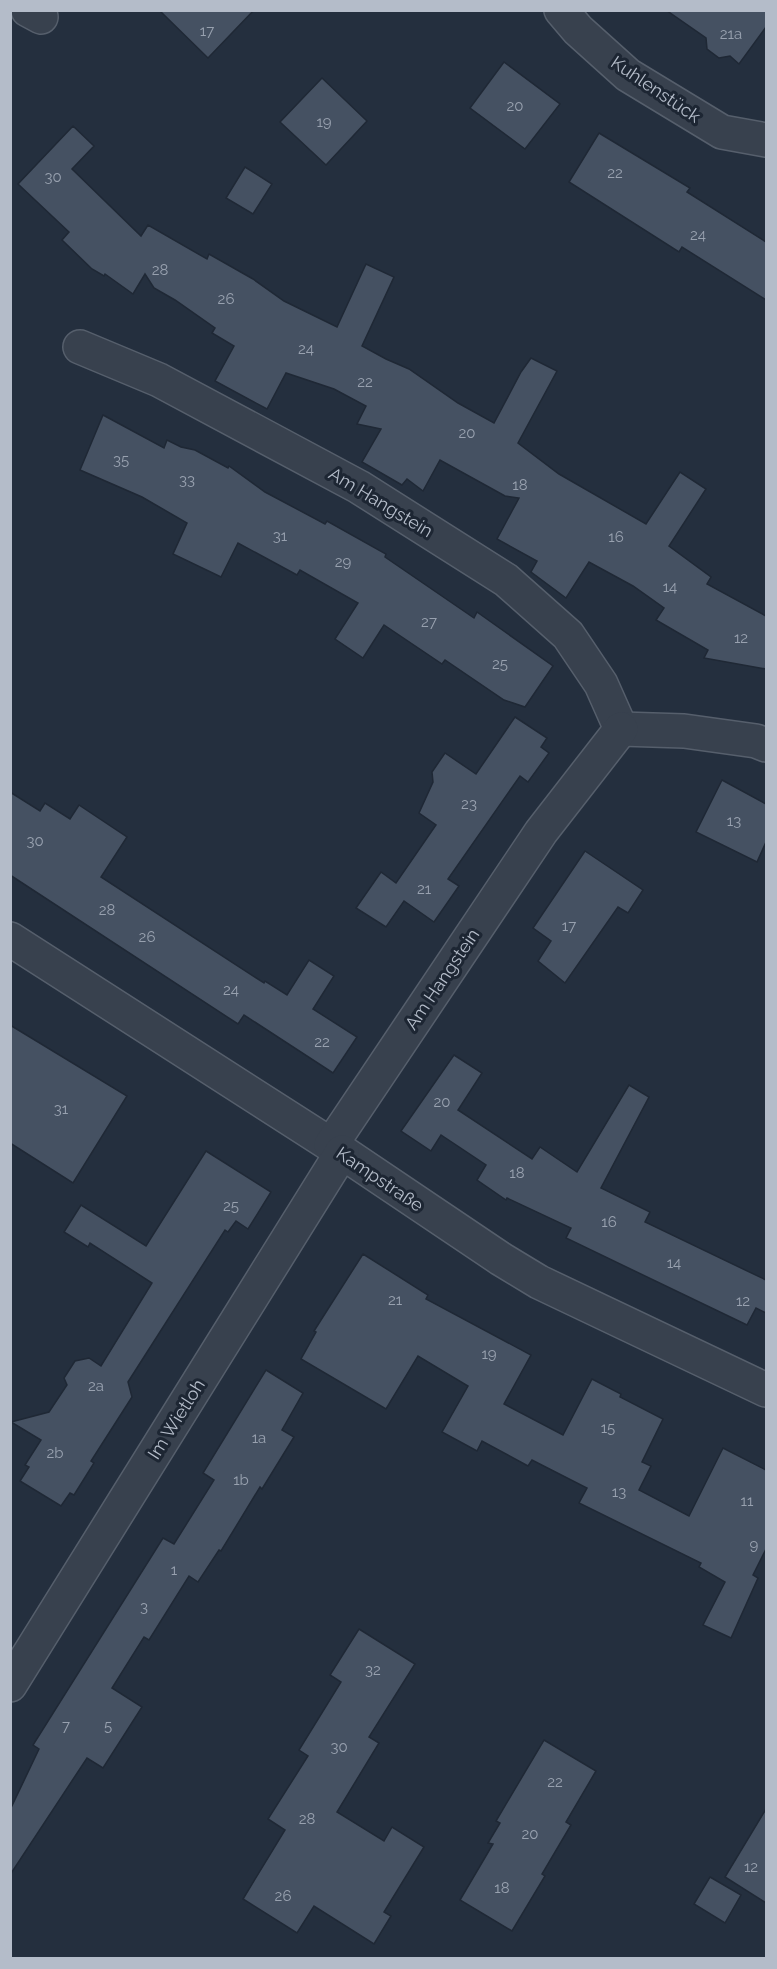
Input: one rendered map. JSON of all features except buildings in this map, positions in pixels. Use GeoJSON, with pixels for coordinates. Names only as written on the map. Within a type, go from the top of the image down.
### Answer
{"type":"FeatureCollection","features":[{"type":"Feature","properties":{"kind":"street","name":"Kuhlenstück"},"geometry":{"type":"LineString","coordinates":[[561,10],[578,30],[628,75],[722,132],[766,140]]}},
{"type":"Feature","properties":{"kind":"street","name":"Am Hangstein"},"geometry":{"type":"LineString","coordinates":[[80,347],[159,380],[359,486],[506,580],[568,635],[601,684],[621,729],[541,832],[336,1149]]}},
{"type":"Feature","properties":{"kind":"street"},"geometry":{"type":"LineString","coordinates":[[621,729],[684,731],[756,741],[766,745]]}},
{"type":"Feature","properties":{"kind":"street","name":"Kampstraße"},"geometry":{"type":"LineString","coordinates":[[10,939],[539,1282],[766,1390]]}},
{"type":"Feature","properties":{"kind":"street","name":"Im Wietloh"},"geometry":{"type":"LineString","coordinates":[[10,1685],[336,1149]]}}]}
